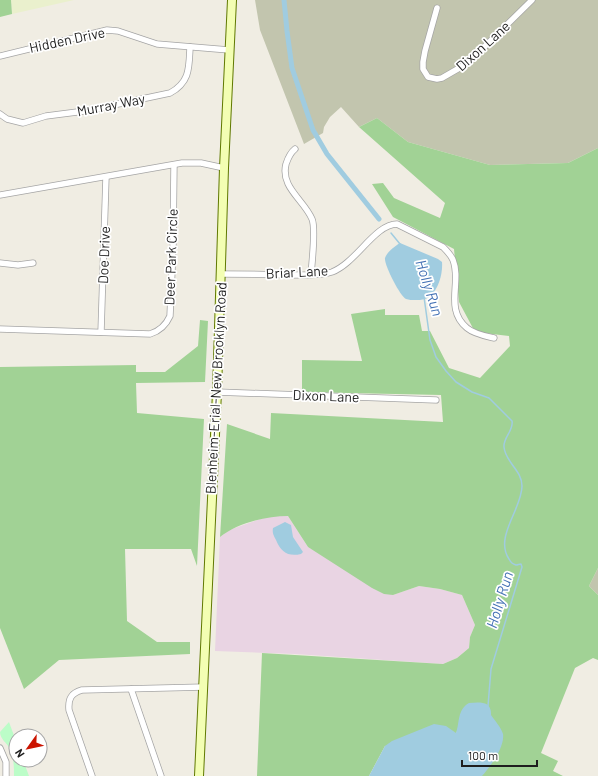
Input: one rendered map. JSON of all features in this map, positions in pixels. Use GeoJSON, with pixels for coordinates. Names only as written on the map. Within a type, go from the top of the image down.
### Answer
{"type":"FeatureCollection","features":[{"type":"Feature","properties":{"kind":"main road","name":"Blenheim-Erial-New Brooklyn Road"},"geometry":{"type":"LineString","coordinates":[[199,776],[217,392],[222,274],[224,168],[232,0]]}},
{"type":"Feature","properties":{"kind":"street","name":"Dixon Lane"},"geometry":{"type":"LineString","coordinates":[[437,8],[423,62],[425,74],[428,77],[437,79],[454,72],[468,63],[532,0]]}},
{"type":"Feature","properties":{"kind":"street","name":"Hidden Drive"},"geometry":{"type":"LineString","coordinates":[[0,56],[107,30],[118,31],[157,44],[229,50]]}},
{"type":"Feature","properties":{"kind":"street","name":"Murray Way"},"geometry":{"type":"LineString","coordinates":[[0,114],[7,119],[23,123],[46,116],[85,111],[170,93],[179,87],[187,76],[190,47]]}},
{"type":"Feature","properties":{"kind":"street"},"geometry":{"type":"LineString","coordinates":[[295,148],[288,157],[285,167],[285,174],[290,188],[312,220],[313,240],[311,274]]}},
{"type":"Feature","properties":{"kind":"street"},"geometry":{"type":"LineString","coordinates":[[0,195],[182,163],[201,163],[224,168]]}},
{"type":"Feature","properties":{"kind":"street","name":"Deer Park Circle"},"geometry":{"type":"LineString","coordinates":[[0,329],[150,334],[160,330],[170,316],[173,249],[174,165]]}},
{"type":"Feature","properties":{"kind":"street","name":"Doe Drive"},"geometry":{"type":"LineString","coordinates":[[101,332],[106,177]]}},
{"type":"Feature","properties":{"kind":"street","name":"Briar Lane"},"geometry":{"type":"LineString","coordinates":[[222,274],[311,274],[331,272],[348,262],[381,230],[390,224],[398,224],[443,247],[450,253],[455,268],[454,300],[461,321],[473,332],[494,338]]}},
{"type":"Feature","properties":{"kind":"street"},"geometry":{"type":"LineString","coordinates":[[0,263],[18,265],[32,263]]}},
{"type":"Feature","properties":{"kind":"street","name":"Dixon Lane"},"geometry":{"type":"LineString","coordinates":[[217,392],[436,400]]}},
{"type":"Feature","properties":{"kind":"street"},"geometry":{"type":"LineString","coordinates":[[92,776],[69,710],[69,700],[71,696],[82,690],[204,687]]}},
{"type":"Feature","properties":{"kind":"street"},"geometry":{"type":"LineString","coordinates":[[130,689],[161,776]]}},
{"type":"Feature","properties":{"kind":"street"},"geometry":{"type":"LineString","coordinates":[[0,748],[6,762],[6,776]]}},
{"type":"Feature","properties":{"kind":"shaded area"},"geometry":{"type":"Polygon","coordinates":[[[11,0],[74,0],[12,14],[11,0]]]}},
{"type":"Feature","properties":{"kind":"shaded area"},"geometry":{"type":"Polygon","coordinates":[[[255,0],[598,0],[598,148],[568,163],[490,165],[408,142],[377,118],[359,127],[341,107],[330,117],[324,127],[323,133],[304,144],[260,30],[255,0]]]}},
{"type":"Feature","properties":{"kind":"shaded area"},"geometry":{"type":"Polygon","coordinates":[[[288,516],[308,547],[393,595],[419,586],[440,589],[462,595],[475,625],[470,637],[469,648],[457,658],[443,664],[295,654],[215,651],[220,537],[229,530],[263,518],[288,516]]]}},
{"type":"Feature","properties":{"kind":"shaded area"},"geometry":{"type":"Polygon","coordinates":[[[598,568],[598,595],[589,586],[598,568]]]}},
{"type":"Feature","properties":{"kind":"green space"},"geometry":{"type":"Polygon","coordinates":[[[0,0],[11,0],[12,14],[0,17],[0,0]]]}},
{"type":"Feature","properties":{"kind":"green space"},"geometry":{"type":"Polygon","coordinates":[[[377,118],[408,142],[490,165],[568,163],[598,148],[598,568],[589,586],[598,595],[598,660],[593,658],[575,668],[541,753],[558,761],[553,771],[563,776],[482,776],[466,706],[456,734],[385,746],[369,776],[257,776],[262,653],[443,664],[457,658],[469,648],[470,637],[475,625],[462,595],[440,589],[419,586],[393,595],[384,594],[372,588],[308,547],[288,516],[270,517],[252,521],[227,532],[220,537],[227,424],[270,439],[271,413],[443,422],[441,395],[302,392],[302,360],[362,361],[351,314],[385,309],[385,315],[419,315],[422,331],[430,331],[449,368],[480,378],[510,346],[509,336],[475,332],[459,302],[454,249],[393,217],[372,184],[383,183],[394,198],[440,218],[445,203],[359,127],[377,118]]]}},
{"type":"Feature","properties":{"kind":"green space"},"geometry":{"type":"Polygon","coordinates":[[[200,320],[208,321],[205,382],[136,383],[137,413],[204,419],[197,566],[191,549],[125,549],[127,621],[157,642],[190,642],[190,654],[59,660],[24,689],[0,628],[0,367],[136,365],[136,372],[165,372],[198,346],[200,320]]]}},
{"type":"Feature","properties":{"kind":"green space"},"geometry":{"type":"Polygon","coordinates":[[[9,722],[11,728],[8,728],[8,746],[1,737],[0,732],[9,722]]]}},
{"type":"Feature","properties":{"kind":"green space"},"geometry":{"type":"Polygon","coordinates":[[[14,768],[26,768],[29,776],[14,776],[14,768]]]}},
{"type":"Feature","properties":{"kind":"water"},"geometry":{"type":"Polygon","coordinates":[[[400,243],[442,262],[442,272],[439,283],[433,293],[425,299],[406,299],[396,287],[385,262],[385,258],[389,251],[400,243]]]}},
{"type":"Feature","properties":{"kind":"water"},"geometry":{"type":"Polygon","coordinates":[[[285,522],[291,525],[293,537],[303,552],[301,554],[292,555],[286,553],[280,548],[273,534],[273,528],[285,522]]]}},
{"type":"Feature","properties":{"kind":"water"},"geometry":{"type":"Polygon","coordinates":[[[469,703],[484,703],[490,707],[491,715],[503,734],[502,745],[499,751],[493,762],[482,776],[369,776],[385,746],[392,741],[434,724],[446,726],[456,733],[462,709],[469,703]]]}},
{"type":"Feature","properties":{"kind":"waterway","name":"Holly Run"},"geometry":{"type":"LineString","coordinates":[[284,0],[292,68],[313,130],[327,154],[379,219]]}},
{"type":"Feature","properties":{"kind":"waterway","name":"Holly Run"},"geometry":{"type":"LineString","coordinates":[[391,233],[400,244]]}},
{"type":"Feature","properties":{"kind":"waterway","name":"Holly Run"},"geometry":{"type":"LineString","coordinates":[[424,297],[430,340],[436,357],[456,382],[472,392],[489,398],[512,421],[504,447],[507,457],[519,475],[522,486],[521,495],[507,532],[505,550],[511,562],[516,565],[521,564],[522,567],[491,669],[488,706]]}}]}
